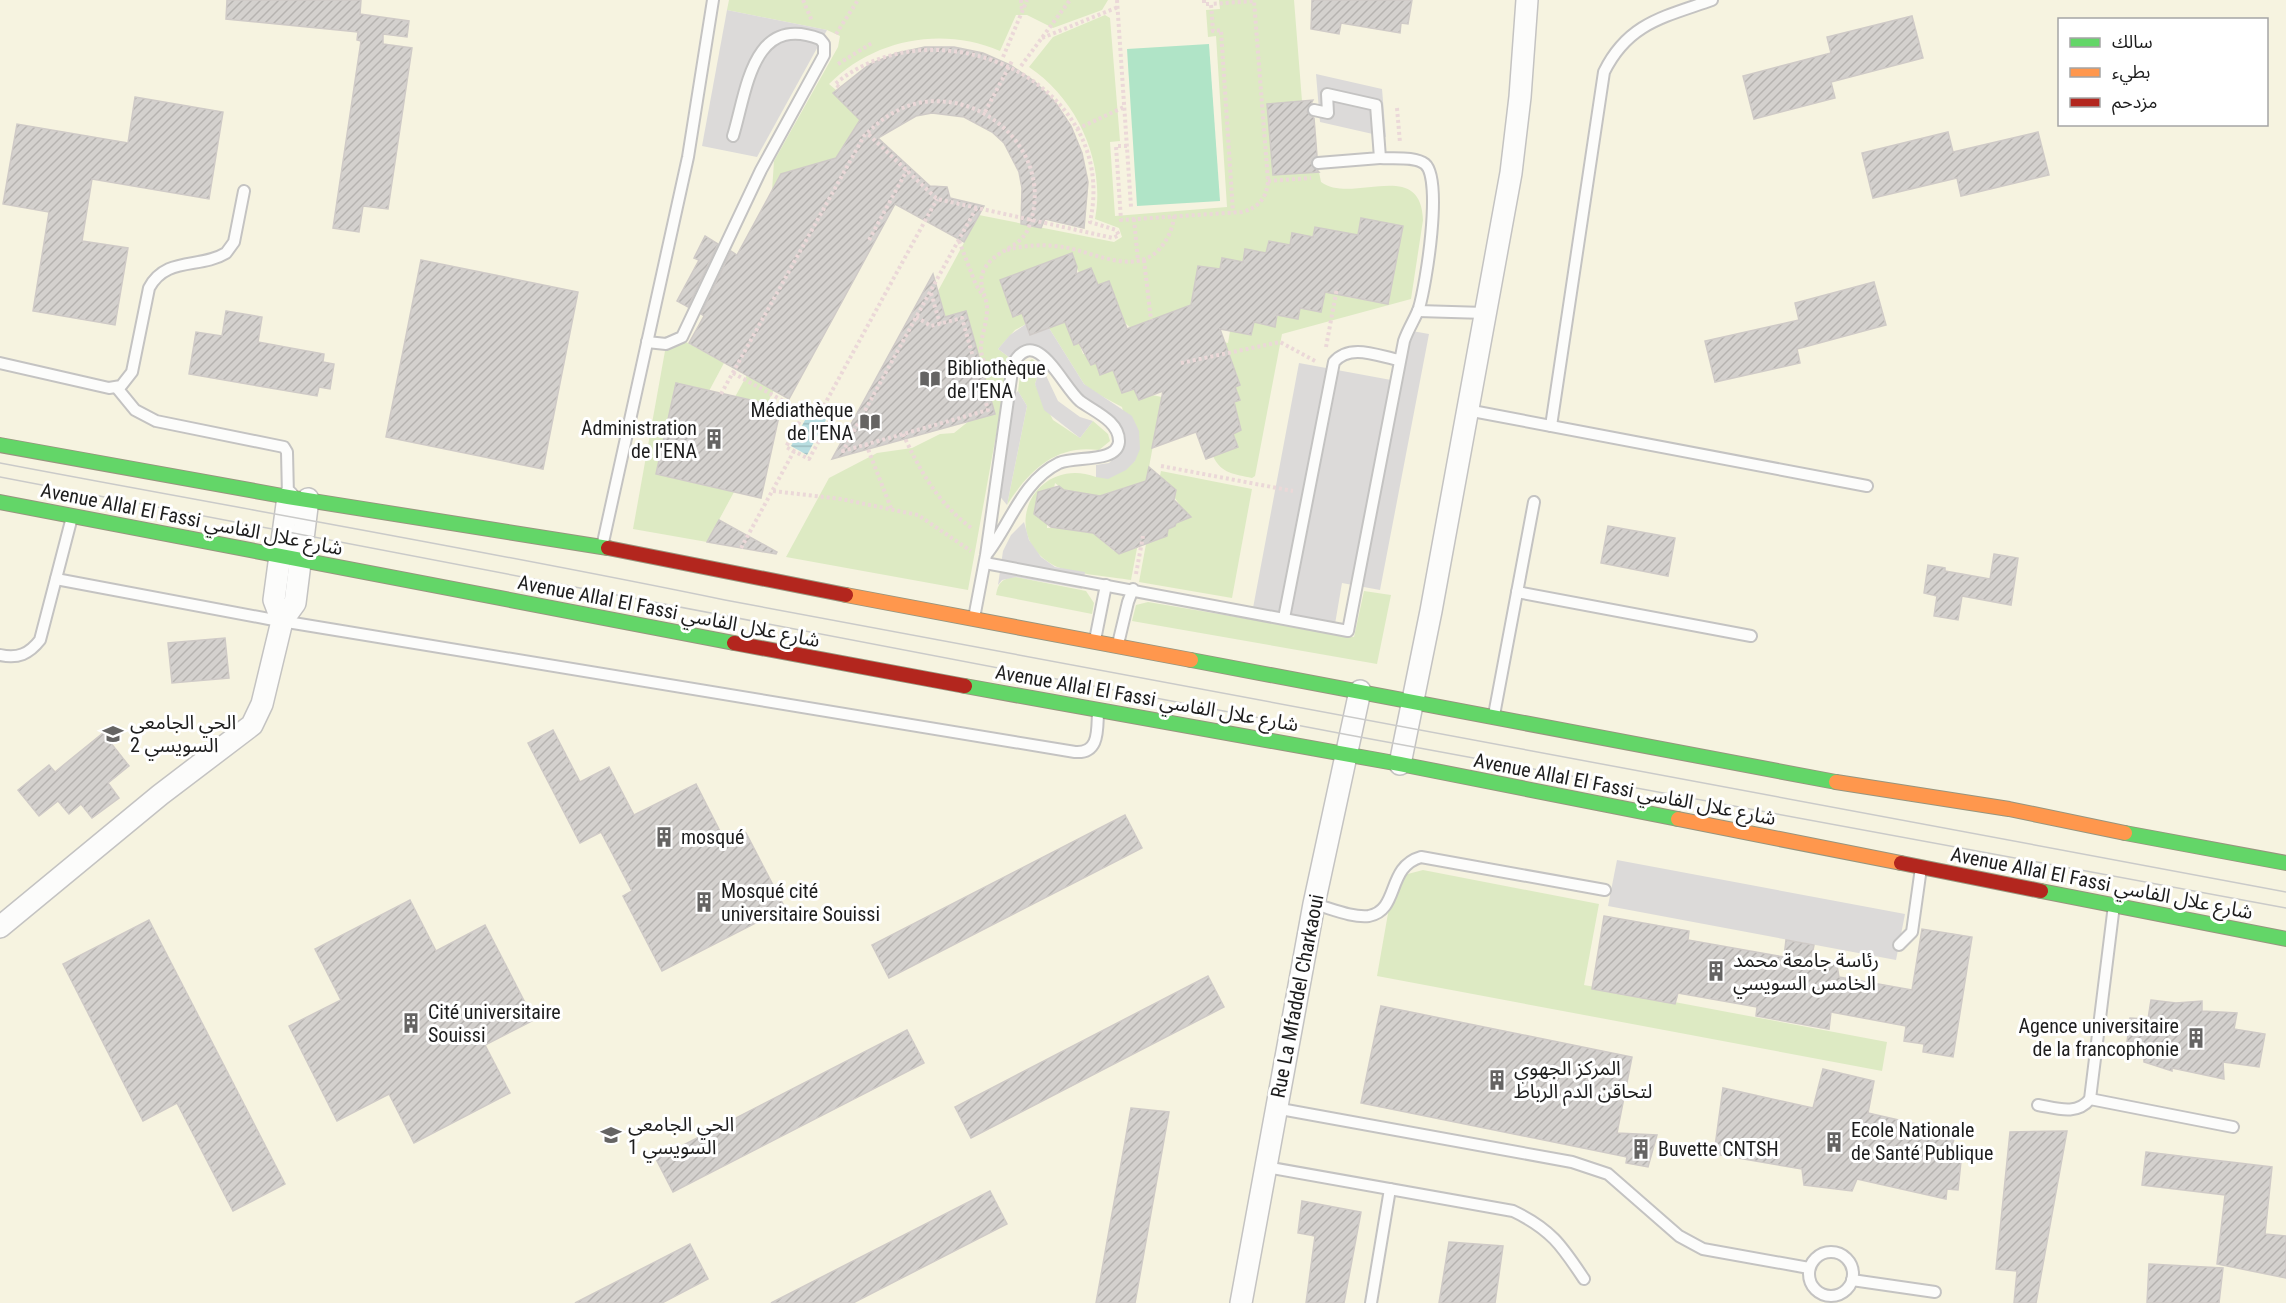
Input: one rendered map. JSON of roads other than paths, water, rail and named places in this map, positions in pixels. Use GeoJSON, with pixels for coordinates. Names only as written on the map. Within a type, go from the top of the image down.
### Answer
{"type":"FeatureCollection","features":[{"type":"Feature","properties":{"kind":"street"},"geometry":{"type":"LineString","coordinates":[[1400,764],[1511,173],[1520,97],[1527,0]]}},
{"type":"Feature","properties":{"kind":"street","name":"Avenue Allal El Fassi شارع علال الفاسي"},"geometry":{"type":"LineString","coordinates":[[0,445],[298,498],[602,547],[974,621],[1360,691],[1803,777],[2009,809],[2172,843],[2286,863]]}},
{"type":"Feature","properties":{"kind":"street"},"geometry":{"type":"LineString","coordinates":[[282,621],[274,600],[279,554],[298,498]]}},
{"type":"Feature","properties":{"kind":"street"},"geometry":{"type":"LineString","coordinates":[[0,927],[160,795],[252,725],[262,704],[282,621],[296,603],[300,558],[298,498]]}},
{"type":"Feature","properties":{"kind":"street","name":"Avenue Allal El Fassi شارع علال الفاسي"},"geometry":{"type":"LineString","coordinates":[[0,502],[300,558],[839,664],[1098,708],[1400,764],[2286,939]]}},
{"type":"Feature","properties":{"kind":"street","name":"Rue La Mfaddel Charkaoui"},"geometry":{"type":"LineString","coordinates":[[1241,1303],[1314,904],[1360,691]]}},
{"type":"Feature","properties":{"kind":"lane"},"geometry":{"type":"LineString","coordinates":[[602,547],[688,157],[713,0]]}},
{"type":"Feature","properties":{"kind":"lane"},"geometry":{"type":"LineString","coordinates":[[1551,426],[1604,72],[1621,44],[1632,33],[1646,24],[1712,0]]}},
{"type":"Feature","properties":{"kind":"lane"},"geometry":{"type":"LineString","coordinates":[[647,342],[666,344],[682,337],[761,170],[825,50],[820,39],[795,34],[779,36],[766,44],[758,57],[733,136]]}},
{"type":"Feature","properties":{"kind":"lane"},"geometry":{"type":"LineString","coordinates":[[1314,110],[1328,113],[1327,94],[1376,105],[1380,158]]}},
{"type":"Feature","properties":{"kind":"lane"},"geometry":{"type":"LineString","coordinates":[[985,559],[1106,585],[1348,631],[1400,360],[1410,321],[1418,311],[1432,218],[1432,175],[1423,162],[1401,159],[1380,158],[1320,163]]}},
{"type":"Feature","properties":{"kind":"lane"},"geometry":{"type":"LineString","coordinates":[[117,387],[131,376],[150,288],[154,279],[168,267],[226,253],[234,242],[244,190]]}},
{"type":"Feature","properties":{"kind":"lane"},"geometry":{"type":"LineString","coordinates":[[1418,311],[1485,313]]}},
{"type":"Feature","properties":{"kind":"lane"},"geometry":{"type":"LineString","coordinates":[[974,621],[988,540],[1010,381],[1016,358],[1031,350],[1041,352],[1073,395],[1107,419],[1116,430],[1119,442],[1116,449],[1101,459],[1074,458],[1058,464],[1040,476],[1028,489],[985,559]]}},
{"type":"Feature","properties":{"kind":"lane"},"geometry":{"type":"LineString","coordinates":[[1284,618],[1308,493],[1327,368],[1339,356],[1354,351],[1400,360]]}},
{"type":"Feature","properties":{"kind":"lane"},"geometry":{"type":"LineString","coordinates":[[0,363],[117,387],[135,410],[156,421],[284,447],[298,498]]}},
{"type":"Feature","properties":{"kind":"lane"},"geometry":{"type":"LineString","coordinates":[[1467,410],[1867,486]]}},
{"type":"Feature","properties":{"kind":"lane"},"geometry":{"type":"LineString","coordinates":[[1493,718],[1534,502]]}},
{"type":"Feature","properties":{"kind":"lane"},"geometry":{"type":"LineString","coordinates":[[0,655],[15,657],[34,648],[40,640],[72,516]]}},
{"type":"Feature","properties":{"kind":"lane"},"geometry":{"type":"LineString","coordinates":[[56,579],[282,621],[1081,752],[1090,748],[1096,740],[1098,708]]}},
{"type":"Feature","properties":{"kind":"lane"},"geometry":{"type":"LineString","coordinates":[[1094,643],[1106,585]]}},
{"type":"Feature","properties":{"kind":"lane"},"geometry":{"type":"LineString","coordinates":[[1118,647],[1133,589]]}},
{"type":"Feature","properties":{"kind":"lane"},"geometry":{"type":"LineString","coordinates":[[1517,592],[1751,636]]}},
{"type":"Feature","properties":{"kind":"lane"},"geometry":{"type":"LineString","coordinates":[[1314,904],[1359,915],[1377,913],[1389,899],[1397,874],[1403,865],[1421,857],[1605,890]]}},
{"type":"Feature","properties":{"kind":"lane"},"geometry":{"type":"LineString","coordinates":[[1899,945],[1907,940],[1912,932],[1921,868]]}},
{"type":"Feature","properties":{"kind":"lane"},"geometry":{"type":"LineString","coordinates":[[2038,1105],[2072,1111],[2079,1109],[2090,1099],[2115,905]]}},
{"type":"Feature","properties":{"kind":"lane"},"geometry":{"type":"LineString","coordinates":[[2090,1099],[2233,1127]]}},
{"type":"Feature","properties":{"kind":"lane"},"geometry":{"type":"LineString","coordinates":[[1275,1108],[1572,1162],[1608,1174],[1679,1236],[1703,1249],[1809,1268]]}},
{"type":"Feature","properties":{"kind":"lane"},"geometry":{"type":"LineString","coordinates":[[1266,1167],[1513,1211],[1529,1219],[1559,1241],[1584,1280]]}},
{"type":"Feature","properties":{"kind":"lane"},"geometry":{"type":"LineString","coordinates":[[1371,1303],[1390,1189]]}},
{"type":"Feature","properties":{"kind":"lane"},"geometry":{"type":"LineString","coordinates":[[1825,1251],[1837,1251],[1847,1258],[1853,1268],[1852,1280],[1842,1294],[1825,1295],[1811,1285],[1809,1268],[1814,1257],[1825,1251]]}},
{"type":"Feature","properties":{"kind":"lane"},"geometry":{"type":"LineString","coordinates":[[1852,1280],[1935,1292]]}},
{"type":"Feature","properties":{"kind":"water"},"geometry":{"type":"Polygon","coordinates":[[[811,409],[827,418],[807,455],[791,446],[811,409]]]}},
{"type":"Feature","properties":{"kind":"tram line"},"geometry":{"type":"LineString","coordinates":[[0,463],[2286,892]]}},
{"type":"Feature","properties":{"kind":"tram line"},"geometry":{"type":"LineString","coordinates":[[0,477],[1349,735],[2286,908]]}},
{"type":"Feature","properties":{"kind":"place","name":"Bibliothèque de l'ENA"},"geometry":{"type":"Point","coordinates":[930,379]}},
{"type":"Feature","properties":{"kind":"place","name":"Médiathèque de l'ENA"},"geometry":{"type":"Point","coordinates":[870,422]}},
{"type":"Feature","properties":{"kind":"place","name":"Administration de l'ENA"},"geometry":{"type":"Point","coordinates":[714,439]}},
{"type":"Feature","properties":{"kind":"place","name":"الحي الجامعي السويسي 2"},"geometry":{"type":"Point","coordinates":[113,734]}},
{"type":"Feature","properties":{"kind":"place","name":"mosqué"},"geometry":{"type":"Point","coordinates":[664,837]}},
{"type":"Feature","properties":{"kind":"place","name":"Mosqué cité universitaire Souissi"},"geometry":{"type":"Point","coordinates":[704,902]}},
{"type":"Feature","properties":{"kind":"place","name":"رئاسة جامعة محمد الخامس السويسي"},"geometry":{"type":"Point","coordinates":[1716,971]}},
{"type":"Feature","properties":{"kind":"place","name":"Cité universitaire Souissi"},"geometry":{"type":"Point","coordinates":[411,1023]}},
{"type":"Feature","properties":{"kind":"place","name":"Agence universitaire de la francophonie"},"geometry":{"type":"Point","coordinates":[2196,1038]}},
{"type":"Feature","properties":{"kind":"place","name":"المركز الجهوي لتحاقن الدم الرباط"},"geometry":{"type":"Point","coordinates":[1497,1080]}},
{"type":"Feature","properties":{"kind":"place","name":"الحي الجامعي السويسي 1"},"geometry":{"type":"Point","coordinates":[611,1135]}},
{"type":"Feature","properties":{"kind":"place","name":"Ecole Nationale de Santé Publique"},"geometry":{"type":"Point","coordinates":[1834,1142]}},
{"type":"Feature","properties":{"kind":"place","name":"Buvette CNTSH"},"geometry":{"type":"Point","coordinates":[1641,1149]}}]}
